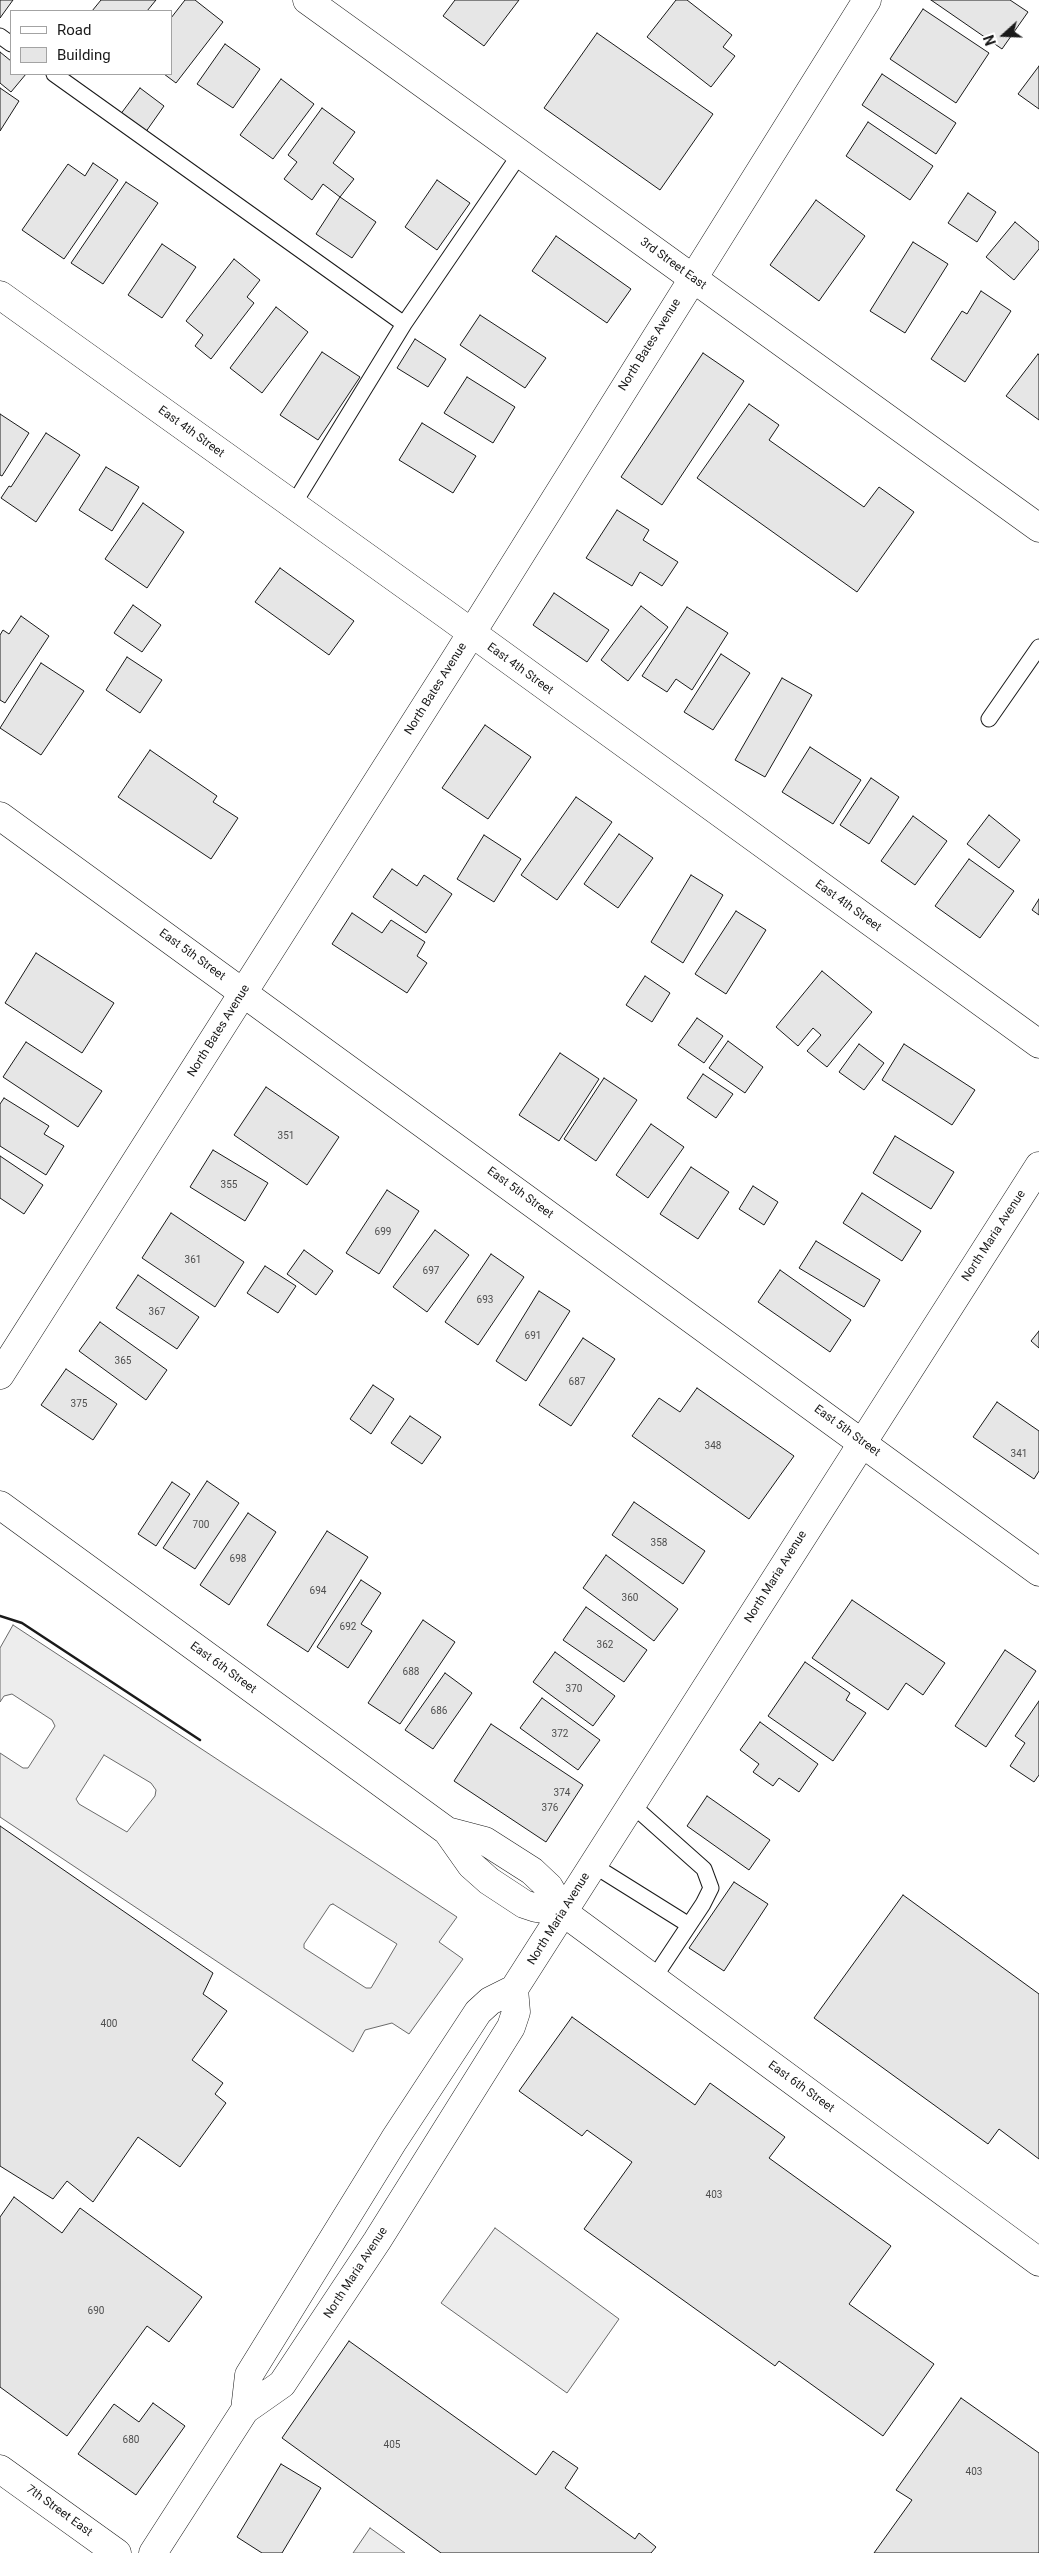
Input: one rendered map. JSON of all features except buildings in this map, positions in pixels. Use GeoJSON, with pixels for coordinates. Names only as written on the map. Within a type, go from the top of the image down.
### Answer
{"type":"FeatureCollection","features":[{"type":"Feature","properties":{"kind":"street","name":"3rd Street East"},"geometry":{"type":"LineString","coordinates":[[307,0],[1039,528]]}},
{"type":"Feature","properties":{"kind":"street","name":"North Bates Avenue"},"geometry":{"type":"LineString","coordinates":[[0,1375],[471,633],[868,0]]}},
{"type":"Feature","properties":{"kind":"street","name":"East 4th Street"},"geometry":{"type":"LineString","coordinates":[[0,295],[1039,1044]]}},
{"type":"Feature","properties":{"kind":"street","name":"East 5th Street"},"geometry":{"type":"LineString","coordinates":[[0,816],[1039,1572]]}},
{"type":"Feature","properties":{"kind":"street","name":"North Maria Avenue"},"geometry":{"type":"LineString","coordinates":[[245,2410],[249,2374],[394,2140],[478,2012],[490,2001],[514,1989],[1039,1166]]}},
{"type":"Feature","properties":{"kind":"street","name":"East 6th Street"},"geometry":{"type":"LineString","coordinates":[[0,1504],[447,1831],[472,1865],[505,1893],[536,1908],[563,1912],[1039,2262]]}},
{"type":"Feature","properties":{"kind":"street","name":"North Maria Avenue"},"geometry":{"type":"LineString","coordinates":[[153,2553],[245,2410],[282,2384],[376,2241],[510,2028],[516,2012],[514,1989]]}},
{"type":"Feature","properties":{"kind":"street","name":"7th Street East"},"geometry":{"type":"LineString","coordinates":[[0,2469],[118,2553]]}},
{"type":"Feature","properties":{"kind":"lane"},"geometry":{"type":"LineString","coordinates":[[55,75],[404,324]]}},
{"type":"Feature","properties":{"kind":"lane"},"geometry":{"type":"LineString","coordinates":[[293,505],[404,324],[520,154]]}},
{"type":"Feature","properties":{"kind":"lane"},"geometry":{"type":"LineString","coordinates":[[989,719],[1039,647]]}},
{"type":"Feature","properties":{"kind":"lane"},"geometry":{"type":"LineString","coordinates":[[632,1804],[704,1869],[711,1888],[654,1978]]}},
{"type":"Feature","properties":{"kind":"lane"},"geometry":{"type":"LineString","coordinates":[[593,1865],[689,1925]]}},
{"type":"Feature","properties":{"kind":"shaded area"},"geometry":{"type":"Polygon","coordinates":[[[13,1625],[457,1917],[439,1942],[463,1959],[409,2034],[392,2023],[365,2030],[353,2052],[0,1817],[0,1753],[23,1768],[28,1768],[55,1726],[52,1720],[12,1694],[4,1696],[0,1702],[0,1648],[13,1625]],[[104,1755],[76,1799],[79,1804],[127,1832],[155,1796],[156,1790],[151,1783],[104,1755]],[[333,1904],[330,1905],[304,1944],[304,1948],[366,1988],[371,1988],[397,1944],[333,1904]]]}},
{"type":"Feature","properties":{"kind":"shaded area"},"geometry":{"type":"Polygon","coordinates":[[[495,2228],[619,2319],[567,2393],[441,2303],[495,2228]]]}},
{"type":"Feature","properties":{"kind":"shaded area"},"geometry":{"type":"Polygon","coordinates":[[[370,2528],[405,2553],[353,2553],[370,2528]]]}},
{"type":"Feature","properties":{"kind":"wall"},"geometry":{"type":"LineString","coordinates":[[0,1616],[22,1623],[200,1740]]}}]}
